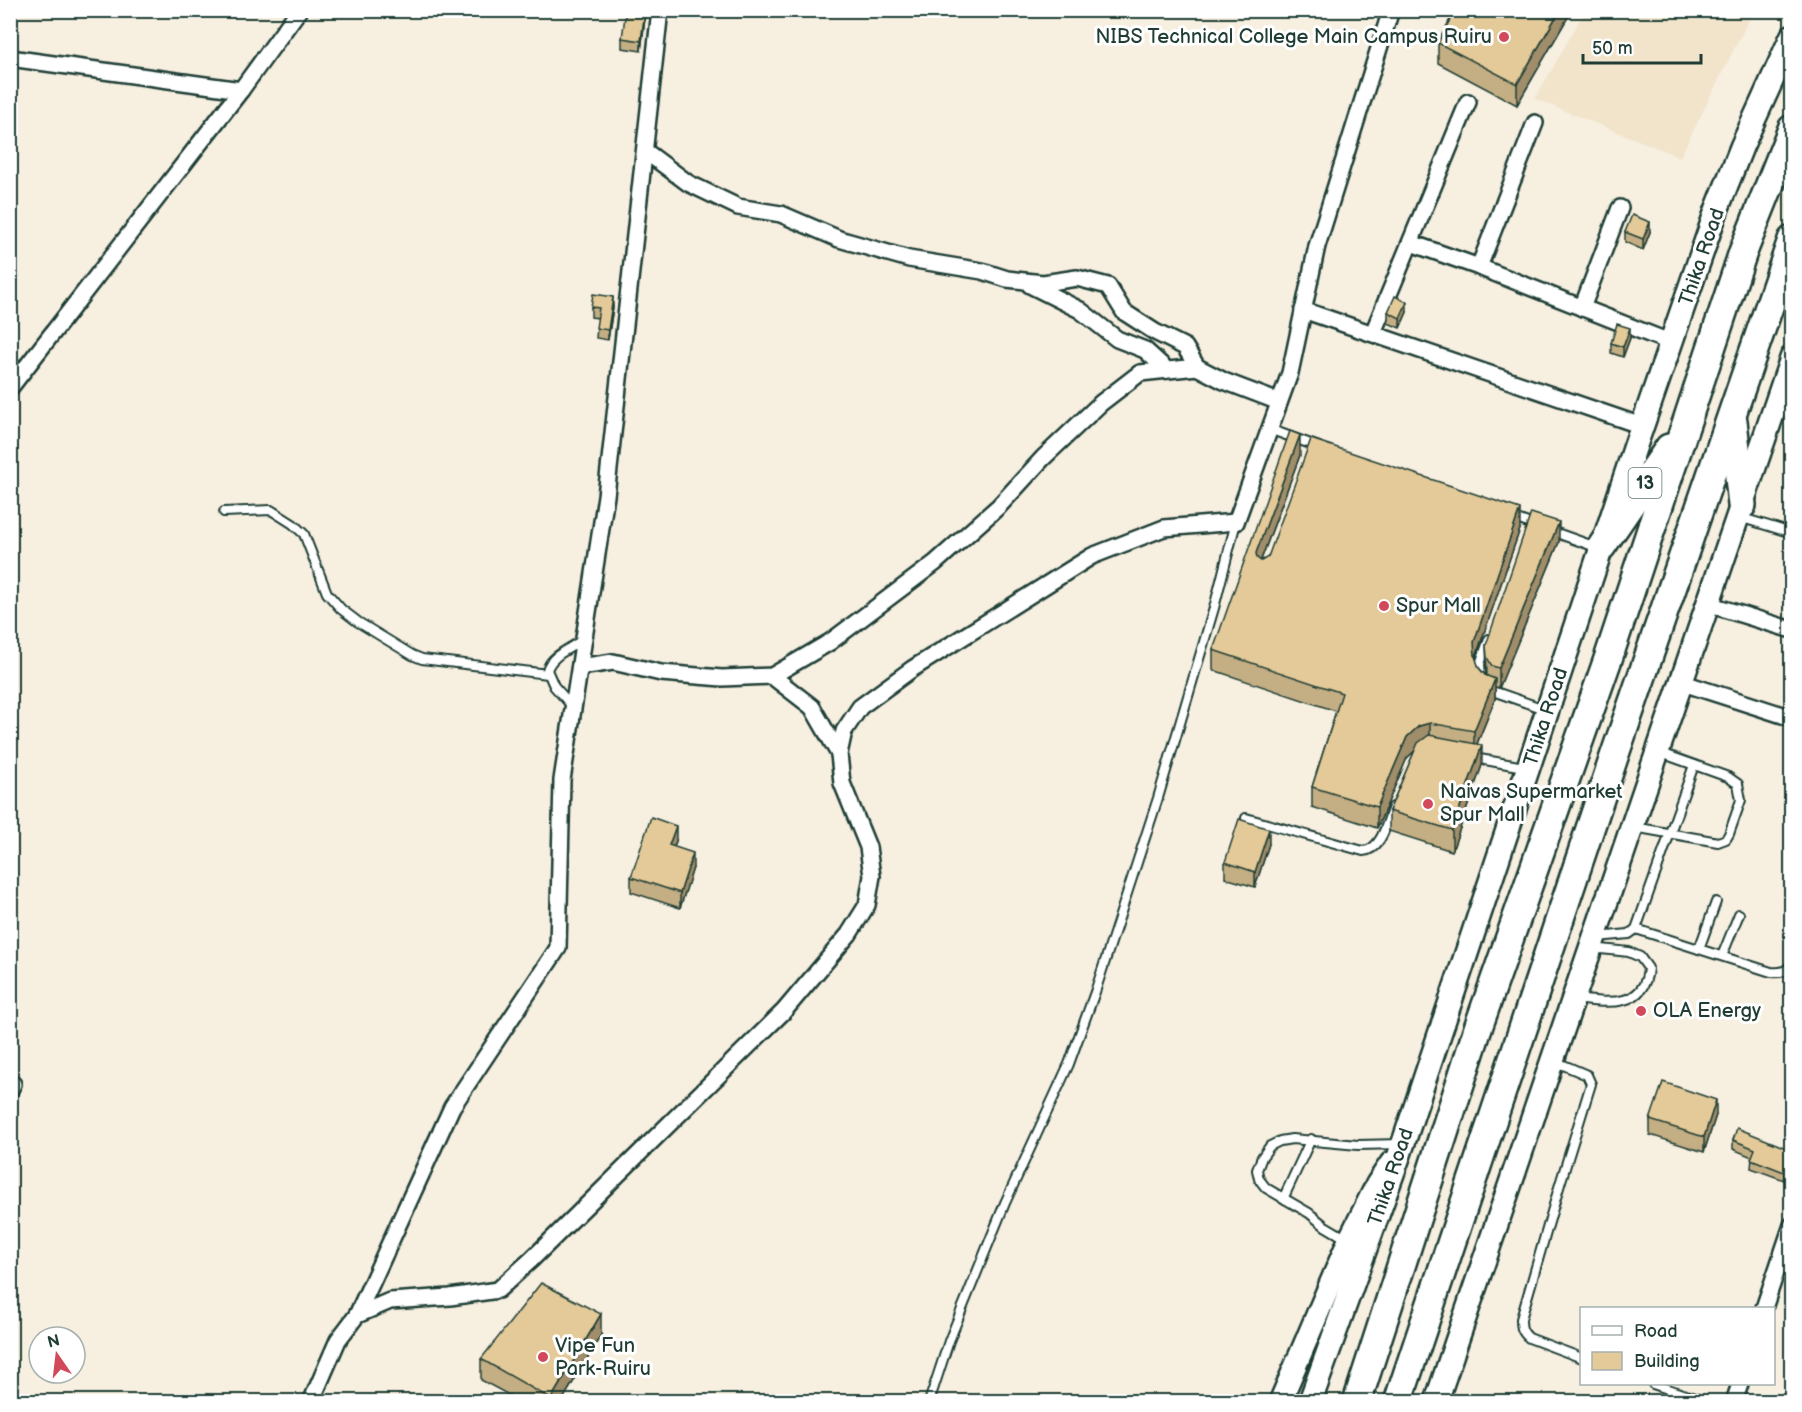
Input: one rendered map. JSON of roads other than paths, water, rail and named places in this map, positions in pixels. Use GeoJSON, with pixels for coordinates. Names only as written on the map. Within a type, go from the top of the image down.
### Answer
{"type":"FeatureCollection","features":[{"type":"Feature","properties":{"kind":"highway","name":"Thika Road"},"geometry":{"type":"LineString","coordinates":[[1357,1401],[1479,1025],[1604,669],[1743,252],[1791,129]]}},
{"type":"Feature","properties":{"kind":"highway"},"geometry":{"type":"LineString","coordinates":[[1398,1401],[1791,240]]}},
{"type":"Feature","properties":{"kind":"highway"},"geometry":{"type":"LineString","coordinates":[[1732,411],[1739,511]]}},
{"type":"Feature","properties":{"kind":"highway","name":"13"},"geometry":{"type":"LineString","coordinates":[[1602,548],[1687,420]]}},
{"type":"Feature","properties":{"kind":"main road","name":"Thika Road"},"geometry":{"type":"LineString","coordinates":[[1310,1401],[1401,1148],[1642,426],[1717,209],[1791,36]]}},
{"type":"Feature","properties":{"kind":"main road"},"geometry":{"type":"LineString","coordinates":[[1436,1401],[1791,357]]}},
{"type":"Feature","properties":{"kind":"street"},"geometry":{"type":"LineString","coordinates":[[10,388],[241,90],[299,10]]}},
{"type":"Feature","properties":{"kind":"street"},"geometry":{"type":"LineString","coordinates":[[311,1401],[338,1340],[357,1315],[452,1107],[558,948],[562,780],[606,496],[660,10]]}},
{"type":"Feature","properties":{"kind":"street"},"geometry":{"type":"LineString","coordinates":[[357,1315],[390,1301],[450,1297],[498,1290],[791,1002],[849,934],[867,905],[872,876],[868,847],[842,783],[839,754],[844,731],[860,707],[912,669],[1092,556],[1164,528],[1236,522],[1290,373],[1317,246],[1391,10]]}},
{"type":"Feature","properties":{"kind":"street"},"geometry":{"type":"LineString","coordinates":[[10,58],[241,90]]}},
{"type":"Feature","properties":{"kind":"street"},"geometry":{"type":"LineString","coordinates":[[1373,333],[1468,102]]}},
{"type":"Feature","properties":{"kind":"street"},"geometry":{"type":"LineString","coordinates":[[1479,267],[1535,123]]}},
{"type":"Feature","properties":{"kind":"street"},"geometry":{"type":"LineString","coordinates":[[645,151],[688,183],[738,207],[781,214],[839,239],[909,259],[982,271],[1007,279],[1043,284],[1077,278],[1108,286],[1124,312],[1155,332],[1185,347],[1197,367],[1224,381],[1279,402]]}},
{"type":"Feature","properties":{"kind":"street"},"geometry":{"type":"LineString","coordinates":[[1582,308],[1620,208]]}},
{"type":"Feature","properties":{"kind":"street"},"geometry":{"type":"LineString","coordinates":[[1411,243],[1479,267],[1672,343]]}},
{"type":"Feature","properties":{"kind":"street"},"geometry":{"type":"LineString","coordinates":[[1022,281],[1080,310],[1117,339],[1145,350],[1167,370]]}},
{"type":"Feature","properties":{"kind":"street"},"geometry":{"type":"LineString","coordinates":[[1304,310],[1642,426]]}},
{"type":"Feature","properties":{"kind":"street"},"geometry":{"type":"LineString","coordinates":[[580,667],[613,662],[661,673],[722,678],[772,676],[830,642],[935,563],[999,506],[1043,458],[1101,403],[1140,373],[1197,367]]}},
{"type":"Feature","properties":{"kind":"street"},"geometry":{"type":"LineString","coordinates":[[1708,604],[1791,630]]}},
{"type":"Feature","properties":{"kind":"street"},"geometry":{"type":"LineString","coordinates":[[772,676],[812,707],[839,754]]}},
{"type":"Feature","properties":{"kind":"street"},"geometry":{"type":"LineString","coordinates":[[1680,682],[1791,718]]}},
{"type":"Feature","properties":{"kind":"street"},"geometry":{"type":"LineString","coordinates":[[1280,1401],[1349,1240],[1377,1184],[1401,1148]]}},
{"type":"Feature","properties":{"kind":"street"},"geometry":{"type":"LineString","coordinates":[[1764,1307],[1791,1225]]}},
{"type":"Feature","properties":{"kind":"street"},"geometry":{"type":"LineString","coordinates":[[1734,1401],[1739,1385]]}},
{"type":"Feature","properties":{"kind":"lane"},"geometry":{"type":"LineString","coordinates":[[1269,429],[1332,452]]}},
{"type":"Feature","properties":{"kind":"lane"},"geometry":{"type":"LineString","coordinates":[[1306,454],[1310,444]]}},
{"type":"Feature","properties":{"kind":"lane"},"geometry":{"type":"LineString","coordinates":[[224,512],[271,510],[293,524],[304,534],[327,593],[341,609],[357,622],[412,655],[422,659],[548,674]]}},
{"type":"Feature","properties":{"kind":"lane"},"geometry":{"type":"LineString","coordinates":[[1739,511],[1791,533]]}},
{"type":"Feature","properties":{"kind":"lane"},"geometry":{"type":"LineString","coordinates":[[1506,515],[1602,548]]}},
{"type":"Feature","properties":{"kind":"lane"},"geometry":{"type":"LineString","coordinates":[[929,1401],[949,1341],[1005,1203],[1069,1064],[1095,992],[1158,798],[1214,608],[1236,522]]}},
{"type":"Feature","properties":{"kind":"lane"},"geometry":{"type":"LineString","coordinates":[[1524,534],[1528,523]]}},
{"type":"Feature","properties":{"kind":"lane"},"geometry":{"type":"LineString","coordinates":[[1491,631],[1480,664],[1483,686],[1489,691],[1548,710]]}},
{"type":"Feature","properties":{"kind":"lane"},"geometry":{"type":"LineString","coordinates":[[573,707],[554,686],[548,674],[549,664],[584,638]]}},
{"type":"Feature","properties":{"kind":"lane"},"geometry":{"type":"LineString","coordinates":[[1631,826],[1722,841],[1729,834],[1741,800],[1741,789],[1734,780],[1657,751]]}},
{"type":"Feature","properties":{"kind":"lane"},"geometry":{"type":"LineString","coordinates":[[1462,756],[1529,768]]}},
{"type":"Feature","properties":{"kind":"lane"},"geometry":{"type":"LineString","coordinates":[[1592,943],[1624,935],[1636,929],[1694,765]]}},
{"type":"Feature","properties":{"kind":"lane"},"geometry":{"type":"LineString","coordinates":[[1246,818],[1369,850],[1376,846],[1397,796]]}},
{"type":"Feature","properties":{"kind":"lane"},"geometry":{"type":"LineString","coordinates":[[1699,949],[1716,902]]}},
{"type":"Feature","properties":{"kind":"lane"},"geometry":{"type":"LineString","coordinates":[[1722,956],[1739,914]]}},
{"type":"Feature","properties":{"kind":"lane"},"geometry":{"type":"LineString","coordinates":[[1636,929],[1779,973],[1786,971],[1791,963]]}},
{"type":"Feature","properties":{"kind":"lane"},"geometry":{"type":"LineString","coordinates":[[1573,998],[1602,1001],[1626,1000],[1640,993],[1648,980],[1648,968],[1640,957],[1592,943]]}},
{"type":"Feature","properties":{"kind":"lane"},"geometry":{"type":"LineString","coordinates":[[1553,1060],[1587,1075],[1591,1084],[1521,1319],[1521,1328],[1529,1338],[1580,1358]]}},
{"type":"Feature","properties":{"kind":"lane"},"geometry":{"type":"LineString","coordinates":[[1349,1240],[1266,1188],[1259,1179],[1257,1170],[1262,1158],[1270,1146],[1292,1139],[1401,1148]]}},
{"type":"Feature","properties":{"kind":"lane"},"geometry":{"type":"LineString","coordinates":[[1283,1199],[1311,1139]]}},
{"type":"Feature","properties":{"kind":"lane"},"geometry":{"type":"LineString","coordinates":[[1659,1385],[1706,1401]]}},
{"type":"Feature","properties":{"kind":"place","name":"NIBS Technical College Main Campus Ruiru"},"geometry":{"type":"Point","coordinates":[1504,37]}},
{"type":"Feature","properties":{"kind":"place","name":"Spur Mall"},"geometry":{"type":"Point","coordinates":[1384,606]}},
{"type":"Feature","properties":{"kind":"place","name":"Naivas Supermarket Spur Mall"},"geometry":{"type":"Point","coordinates":[1428,804]}},
{"type":"Feature","properties":{"kind":"place","name":"OLA Energy"},"geometry":{"type":"Point","coordinates":[1641,1011]}},
{"type":"Feature","properties":{"kind":"place","name":"Vipe Fun Park-Ruiru"},"geometry":{"type":"Point","coordinates":[543,1357]}}]}
